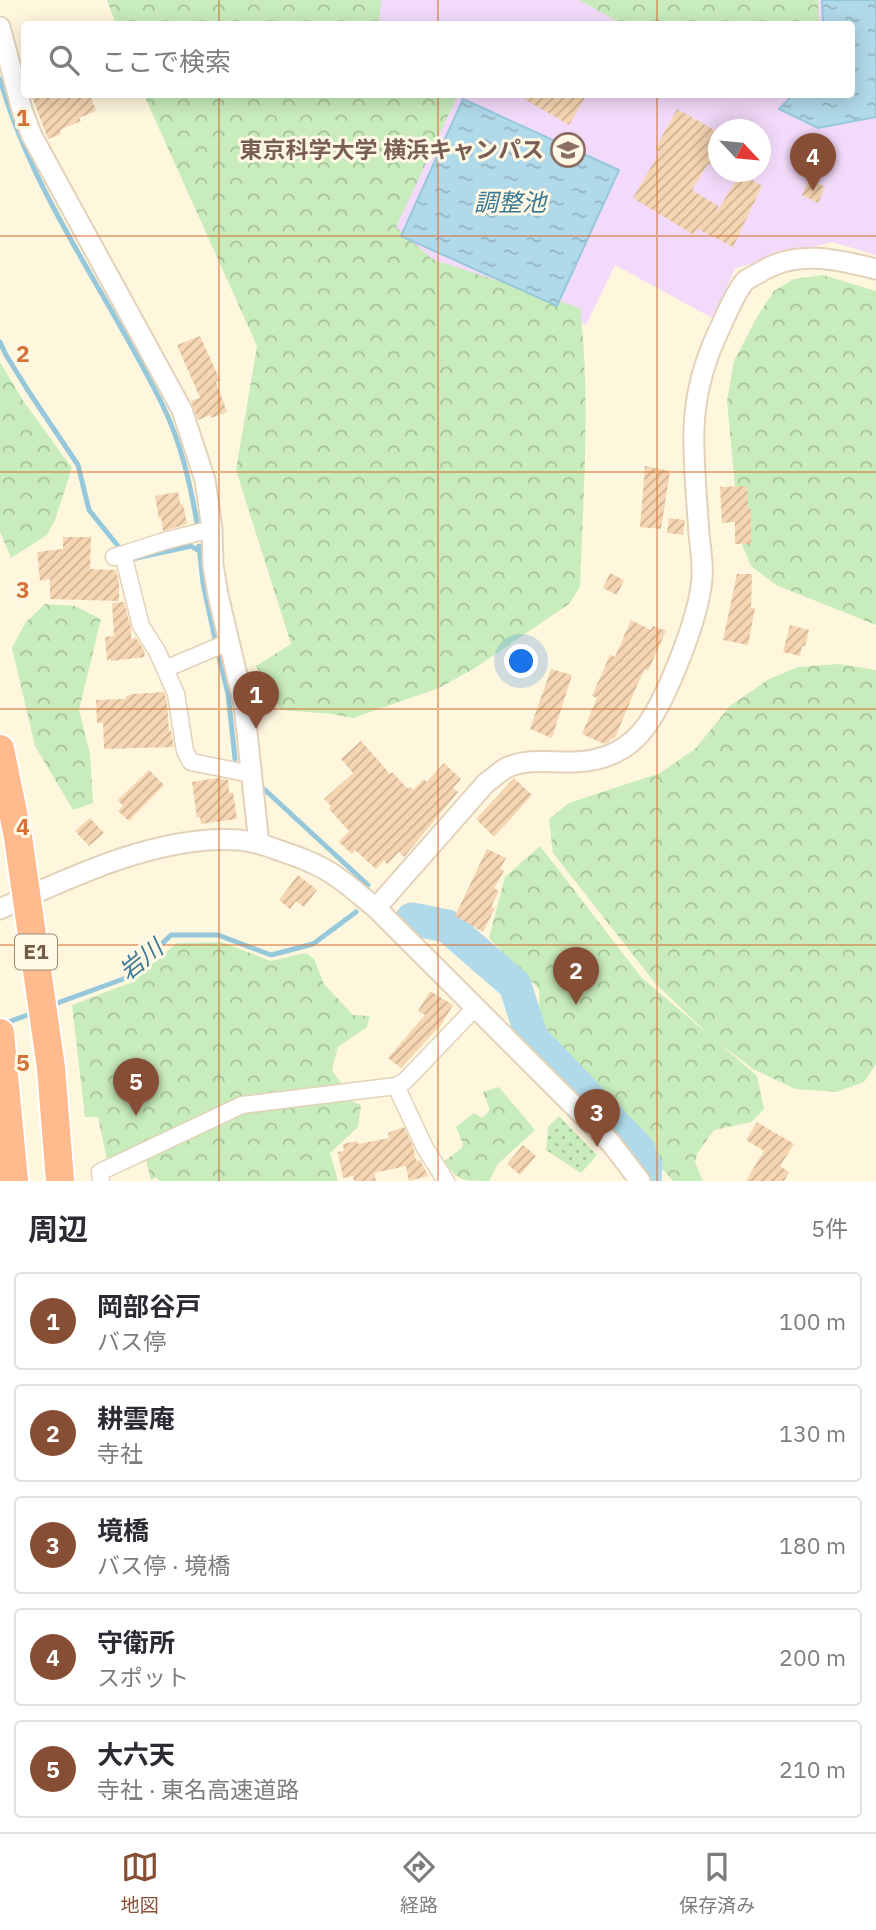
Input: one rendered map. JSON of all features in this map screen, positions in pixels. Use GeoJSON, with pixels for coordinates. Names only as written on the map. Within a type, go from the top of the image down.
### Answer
{"type":"FeatureCollection","features":[{"type":"Feature","properties":{"kind":"highway","name":"E1"},"geometry":{"type":"LineString","coordinates":[[0,749],[18,837],[51,1068],[60,1181]]}},
{"type":"Feature","properties":{"kind":"highway"},"geometry":{"type":"LineString","coordinates":[[0,1032],[14,1181]]}},
{"type":"Feature","properties":{"kind":"street"},"geometry":{"type":"LineString","coordinates":[[0,27],[22,110],[32,136],[182,410],[205,480],[216,585],[244,705],[259,844]]}},
{"type":"Feature","properties":{"kind":"street"},"geometry":{"type":"LineString","coordinates":[[376,908],[486,783],[506,768],[524,762],[601,759],[616,753],[631,742],[647,725],[671,679],[690,631],[701,588],[694,427],[699,382],[712,345],[731,306],[746,281],[768,267],[790,259],[830,259],[876,269]]}},
{"type":"Feature","properties":{"kind":"street"},"geometry":{"type":"LineString","coordinates":[[212,529],[118,555],[141,626],[157,651],[176,694],[186,751],[191,762],[251,775]]}},
{"type":"Feature","properties":{"kind":"street"},"geometry":{"type":"LineString","coordinates":[[165,669],[229,642]]}},
{"type":"Feature","properties":{"kind":"street"},"geometry":{"type":"LineString","coordinates":[[0,909],[62,881],[143,851],[172,845],[240,840],[302,858],[333,874],[376,908],[610,1142],[633,1178]]}},
{"type":"Feature","properties":{"kind":"street"},"geometry":{"type":"LineString","coordinates":[[101,1181],[100,1172],[242,1105],[396,1086],[405,1082],[475,1008]]}},
{"type":"Feature","properties":{"kind":"street"},"geometry":{"type":"LineString","coordinates":[[396,1086],[425,1148],[446,1181]]}},
{"type":"Feature","properties":{"kind":"shaded area","name":"東京科学大学 横浜キャンパス"},"geometry":{"type":"Polygon","coordinates":[[[212,0],[876,0],[876,255],[832,242],[735,268],[714,319],[615,265],[586,325],[534,299],[377,239],[407,98],[855,98],[855,21],[257,21],[212,0]]]}},
{"type":"Feature","properties":{"kind":"green space"},"geometry":{"type":"Polygon","coordinates":[[[107,0],[381,0],[379,21],[115,21],[107,0]]]}},
{"type":"Feature","properties":{"kind":"green space"},"geometry":{"type":"Polygon","coordinates":[[[579,0],[818,0],[819,21],[617,21],[579,0]]]}},
{"type":"Feature","properties":{"kind":"green space"},"geometry":{"type":"Polygon","coordinates":[[[145,98],[457,98],[396,227],[432,259],[580,308],[586,412],[584,482],[580,587],[569,604],[475,668],[439,688],[353,718],[281,710],[256,666],[291,644],[236,470],[257,346],[145,98]]]}},
{"type":"Feature","properties":{"kind":"green space"},"geometry":{"type":"Polygon","coordinates":[[[823,275],[876,291],[876,625],[776,585],[751,566],[740,540],[727,401],[734,361],[774,291],[794,279],[823,275]]]}},
{"type":"Feature","properties":{"kind":"green space"},"geometry":{"type":"Polygon","coordinates":[[[0,362],[24,402],[72,468],[55,520],[47,535],[11,558],[0,532],[0,362]]]}},
{"type":"Feature","properties":{"kind":"green space"},"geometry":{"type":"Polygon","coordinates":[[[45,604],[75,606],[101,619],[79,710],[90,754],[93,803],[73,810],[35,746],[12,648],[25,623],[45,604]]]}},
{"type":"Feature","properties":{"kind":"green space"},"geometry":{"type":"Polygon","coordinates":[[[839,664],[876,670],[876,1064],[864,1082],[836,1092],[795,1089],[753,1069],[719,1043],[757,1076],[764,1109],[751,1122],[714,1130],[698,1152],[695,1162],[703,1181],[673,1181],[540,1030],[539,989],[489,938],[505,877],[540,846],[641,977],[709,1035],[655,983],[553,853],[549,819],[569,803],[660,773],[695,749],[730,706],[769,679],[798,667],[839,664]]]}},
{"type":"Feature","properties":{"kind":"green space"},"geometry":{"type":"Polygon","coordinates":[[[221,942],[271,961],[306,953],[314,959],[324,984],[353,1015],[370,1016],[367,1027],[338,1047],[332,1070],[342,1085],[250,1095],[107,1160],[98,1117],[85,1117],[72,1005],[130,983],[177,943],[221,942]]]}},
{"type":"Feature","properties":{"kind":"green space"},"geometry":{"type":"Polygon","coordinates":[[[499,1087],[535,1130],[498,1164],[489,1181],[461,1178],[453,1173],[444,1161],[462,1148],[456,1127],[474,1113],[482,1118],[490,1110],[483,1092],[499,1087]]]}},
{"type":"Feature","properties":{"kind":"green space"},"geometry":{"type":"Polygon","coordinates":[[[349,1100],[361,1105],[358,1127],[330,1153],[338,1181],[160,1181],[155,1177],[151,1180],[145,1156],[244,1112],[349,1100]]]}},
{"type":"Feature","properties":{"kind":"green space"},"geometry":{"type":"Polygon","coordinates":[[[559,1116],[597,1155],[581,1173],[546,1150],[548,1127],[559,1116]]]}},
{"type":"Feature","properties":{"kind":"water"},"geometry":{"type":"Polygon","coordinates":[[[822,0],[876,0],[876,117],[818,128],[779,109],[790,98],[855,98],[855,21],[823,21],[822,0]]]}},
{"type":"Feature","properties":{"kind":"water","name":"調整池"},"geometry":{"type":"Polygon","coordinates":[[[463,99],[619,170],[557,306],[401,236],[463,99]]]}},
{"type":"Feature","properties":{"kind":"building"},"geometry":{"type":"Polygon","coordinates":[[[33,98],[91,98],[96,111],[79,118],[81,121],[48,139],[33,98]]]}},
{"type":"Feature","properties":{"kind":"building"},"geometry":{"type":"Polygon","coordinates":[[[523,98],[585,98],[569,125],[523,98]]]}},
{"type":"Feature","properties":{"kind":"building"},"geometry":{"type":"Polygon","coordinates":[[[677,109],[708,126],[708,164],[692,190],[718,206],[718,211],[735,182],[755,182],[762,186],[733,247],[698,229],[694,235],[633,198],[660,152],[655,149],[677,109]]]}},
{"type":"Feature","properties":{"kind":"building"},"geometry":{"type":"Polygon","coordinates":[[[809,179],[825,187],[818,203],[802,195],[809,179]]]}},
{"type":"Feature","properties":{"kind":"building"},"geometry":{"type":"Polygon","coordinates":[[[200,336],[220,380],[216,382],[227,412],[198,420],[191,401],[200,398],[177,345],[200,336]]]}},
{"type":"Feature","properties":{"kind":"building"},"geometry":{"type":"Polygon","coordinates":[[[645,466],[670,471],[661,529],[640,527],[645,466]]]}},
{"type":"Feature","properties":{"kind":"building"},"geometry":{"type":"Polygon","coordinates":[[[747,486],[748,509],[751,509],[751,544],[735,544],[735,522],[722,523],[720,487],[747,486]]]}},
{"type":"Feature","properties":{"kind":"building"},"geometry":{"type":"Polygon","coordinates":[[[178,492],[187,524],[163,531],[155,496],[178,492]]]}},
{"type":"Feature","properties":{"kind":"building"},"geometry":{"type":"Polygon","coordinates":[[[669,518],[685,520],[683,535],[667,533],[669,518]]]}},
{"type":"Feature","properties":{"kind":"building"},"geometry":{"type":"Polygon","coordinates":[[[63,537],[91,537],[90,569],[116,570],[119,601],[50,599],[50,579],[40,581],[37,552],[63,549],[63,537]]]}},
{"type":"Feature","properties":{"kind":"building"},"geometry":{"type":"Polygon","coordinates":[[[610,573],[624,580],[617,595],[603,588],[610,573]]]}},
{"type":"Feature","properties":{"kind":"building"},"geometry":{"type":"Polygon","coordinates":[[[737,574],[752,574],[751,608],[755,608],[748,645],[723,640],[737,574]]]}},
{"type":"Feature","properties":{"kind":"building"},"geometry":{"type":"Polygon","coordinates":[[[124,602],[131,639],[136,638],[145,657],[107,660],[105,637],[114,636],[112,603],[124,602]]]}},
{"type":"Feature","properties":{"kind":"building"},"geometry":{"type":"Polygon","coordinates":[[[631,620],[651,630],[653,626],[666,631],[648,671],[645,669],[638,683],[615,738],[604,744],[582,734],[597,698],[592,696],[610,655],[615,657],[631,620]]]}},
{"type":"Feature","properties":{"kind":"building"},"geometry":{"type":"Polygon","coordinates":[[[790,625],[809,630],[800,656],[783,652],[790,625]]]}},
{"type":"Feature","properties":{"kind":"building"},"geometry":{"type":"Polygon","coordinates":[[[551,669],[572,675],[552,738],[530,729],[551,669]]]}},
{"type":"Feature","properties":{"kind":"building"},"geometry":{"type":"Polygon","coordinates":[[[164,692],[174,747],[104,749],[103,723],[97,723],[96,700],[126,699],[126,696],[133,694],[164,692]]]}},
{"type":"Feature","properties":{"kind":"building"},"geometry":{"type":"Polygon","coordinates":[[[361,741],[390,774],[392,772],[408,789],[410,787],[413,790],[424,779],[427,782],[444,763],[461,779],[453,788],[458,792],[404,857],[399,852],[387,864],[384,860],[376,869],[355,850],[352,854],[339,842],[349,831],[329,809],[331,806],[324,799],[353,773],[341,759],[361,741]]]}},
{"type":"Feature","properties":{"kind":"building"},"geometry":{"type":"Polygon","coordinates":[[[149,770],[164,785],[129,821],[118,811],[123,806],[118,800],[149,770]]]}},
{"type":"Feature","properties":{"kind":"building"},"geometry":{"type":"Polygon","coordinates":[[[217,778],[228,780],[229,793],[233,792],[237,819],[201,824],[200,817],[197,818],[192,782],[217,778]]]}},
{"type":"Feature","properties":{"kind":"building"},"geometry":{"type":"Polygon","coordinates":[[[514,778],[532,795],[494,837],[476,819],[514,778]]]}},
{"type":"Feature","properties":{"kind":"building"},"geometry":{"type":"Polygon","coordinates":[[[90,818],[104,833],[89,846],[75,831],[90,818]]]}},
{"type":"Feature","properties":{"kind":"building"},"geometry":{"type":"Polygon","coordinates":[[[487,849],[506,858],[500,869],[504,871],[494,888],[499,891],[491,907],[495,908],[483,932],[455,916],[487,849]]]}},
{"type":"Feature","properties":{"kind":"building"},"geometry":{"type":"Polygon","coordinates":[[[298,875],[317,890],[304,907],[296,901],[290,909],[279,900],[298,875]]]}},
{"type":"Feature","properties":{"kind":"building"},"geometry":{"type":"Polygon","coordinates":[[[430,991],[453,1005],[441,1025],[401,1068],[388,1058],[425,1015],[418,1011],[430,991]]]}},
{"type":"Feature","properties":{"kind":"building"},"geometry":{"type":"Polygon","coordinates":[[[757,1122],[794,1144],[780,1166],[789,1172],[784,1181],[746,1181],[764,1151],[746,1140],[757,1122]]]}},
{"type":"Feature","properties":{"kind":"building"},"geometry":{"type":"Polygon","coordinates":[[[404,1127],[413,1146],[416,1161],[420,1160],[428,1176],[409,1181],[406,1166],[374,1173],[376,1181],[354,1181],[353,1176],[343,1178],[338,1152],[344,1151],[343,1144],[389,1138],[388,1133],[404,1127]]]}},
{"type":"Feature","properties":{"kind":"building"},"geometry":{"type":"Polygon","coordinates":[[[523,1145],[536,1156],[520,1175],[507,1164],[523,1145]]]}},
{"type":"Feature","properties":{"kind":"waterway"},"geometry":{"type":"LineString","coordinates":[[0,79],[14,122],[52,205],[163,406],[184,463],[197,523]]}},
{"type":"Feature","properties":{"kind":"waterway"},"geometry":{"type":"LineString","coordinates":[[0,342],[29,392],[78,465],[89,510],[118,546]]}},
{"type":"Feature","properties":{"kind":"waterway"},"geometry":{"type":"LineString","coordinates":[[132,559],[191,546],[199,551]]}},
{"type":"Feature","properties":{"kind":"waterway"},"geometry":{"type":"LineString","coordinates":[[199,546],[203,583],[215,639]]}},
{"type":"Feature","properties":{"kind":"waterway"},"geometry":{"type":"LineString","coordinates":[[218,653],[228,694],[235,759]]}},
{"type":"Feature","properties":{"kind":"waterway"},"geometry":{"type":"LineString","coordinates":[[265,790],[368,885]]}},
{"type":"Feature","properties":{"kind":"waterway","name":"岩川"},"geometry":{"type":"LineString","coordinates":[[52,1005],[126,978],[171,935],[218,935],[271,955],[313,944],[356,912]]}},
{"type":"Feature","properties":{"kind":"waterway","name":"岩川"},"geometry":{"type":"LineString","coordinates":[[412,919],[447,926],[515,985],[532,1038],[639,1150],[646,1166],[645,1181]]}},
{"type":"Feature","properties":{"kind":"waterway","name":"岩川"},"geometry":{"type":"LineString","coordinates":[[3,1024],[33,1013]]}},
{"type":"Feature","properties":{"kind":"place","name":"東京科学大学 横浜キャンパス"},"geometry":{"type":"Point","coordinates":[568,150]}},
{"type":"Feature","properties":{"kind":"place","name":"守衛所"},"geometry":{"type":"Point","coordinates":[813,191]}},
{"type":"Feature","properties":{"kind":"place","name":"岡部谷戸"},"geometry":{"type":"Point","coordinates":[256,729]}},
{"type":"Feature","properties":{"kind":"place","name":"耕雲庵"},"geometry":{"type":"Point","coordinates":[576,1005]}},
{"type":"Feature","properties":{"kind":"place","name":"大六天"},"geometry":{"type":"Point","coordinates":[136,1116]}},
{"type":"Feature","properties":{"kind":"place","name":"境橋"},"geometry":{"type":"Point","coordinates":[597,1147]}}]}
